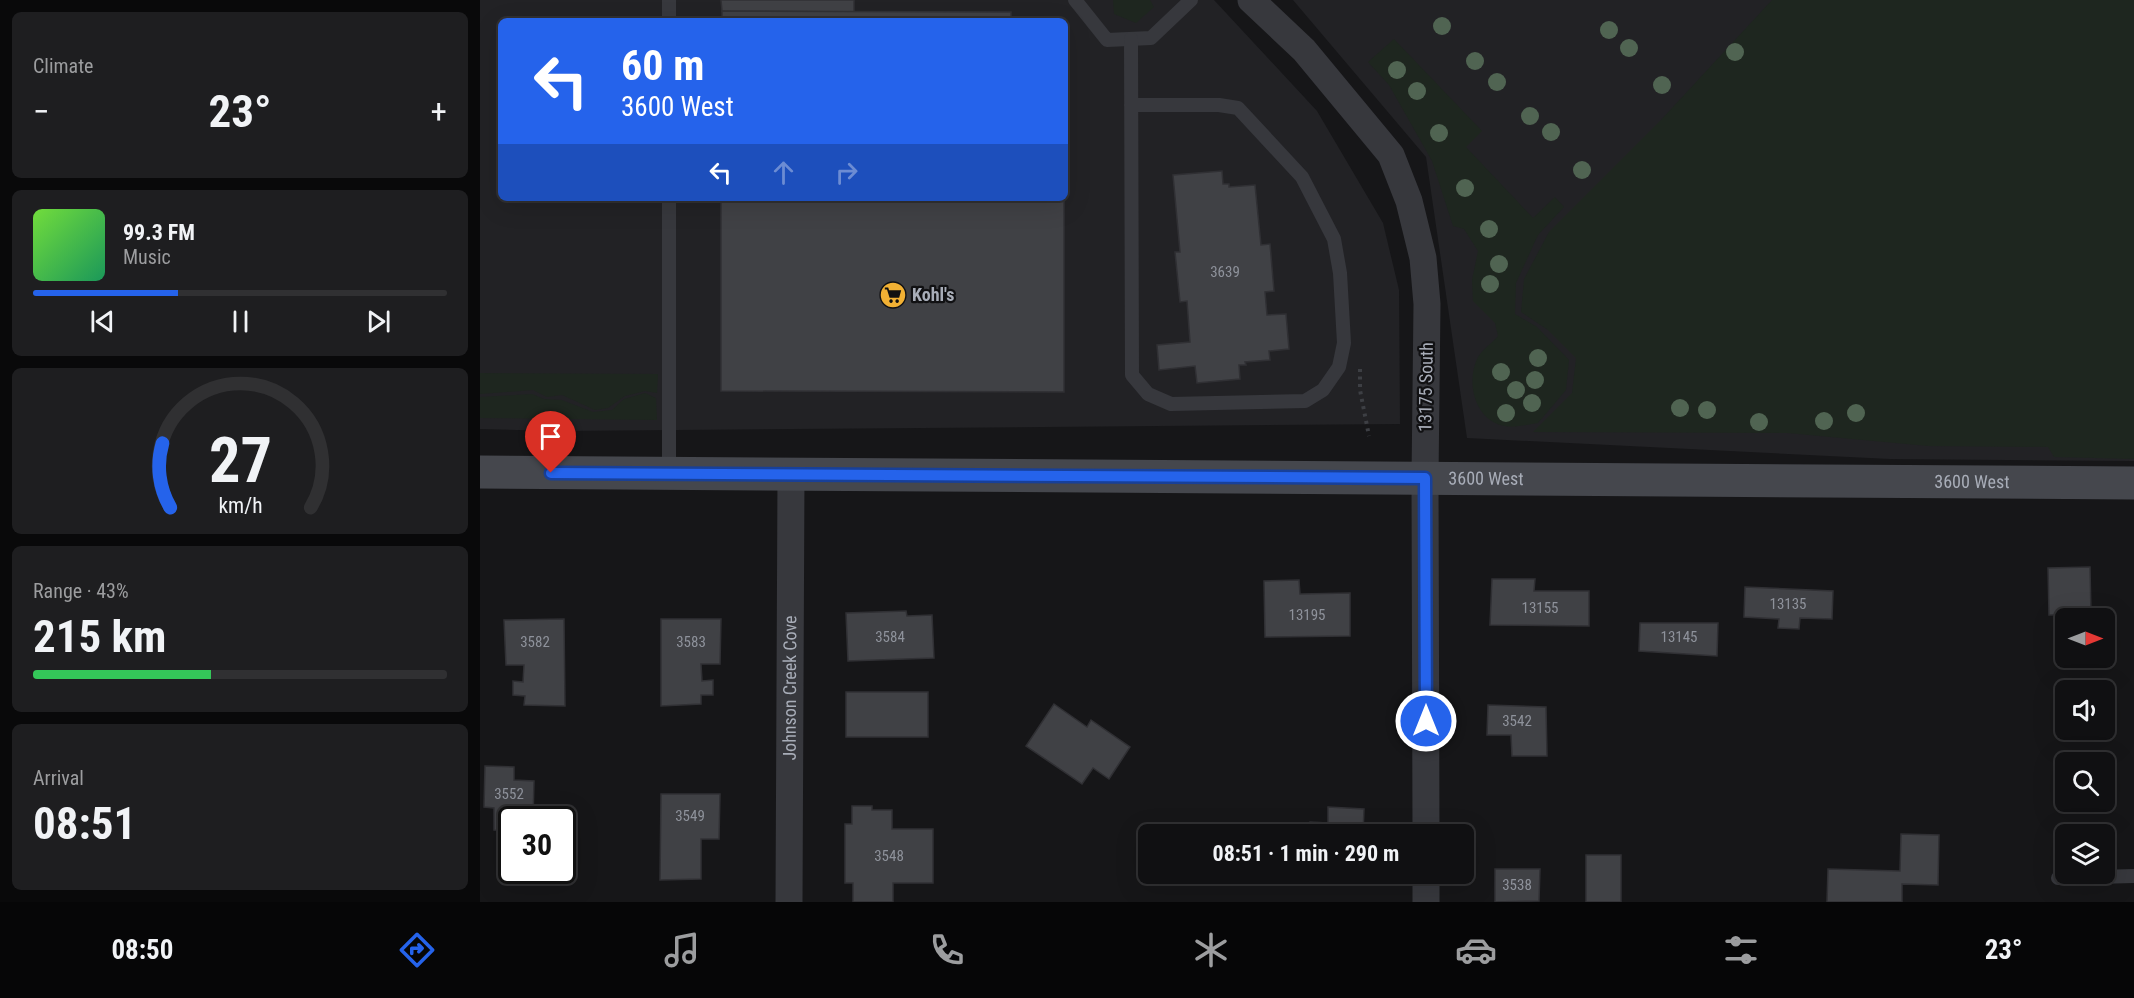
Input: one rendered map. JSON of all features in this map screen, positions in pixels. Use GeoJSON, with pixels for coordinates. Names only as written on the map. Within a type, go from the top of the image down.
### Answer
{"type":"FeatureCollection","features":[{"type":"Feature","properties":{"kind":"main road","name":"3600 West"},"geometry":{"type":"LineString","coordinates":[[480,472],[2134,483]]}},
{"type":"Feature","properties":{"kind":"street","name":"13175 South"},"geometry":{"type":"LineString","coordinates":[[1251,0],[1304,50],[1391,155],[1409,201],[1423,258],[1427,304],[1426,824]]}},
{"type":"Feature","properties":{"kind":"street","name":"Johnson Creek Cove"},"geometry":{"type":"LineString","coordinates":[[789,902],[791,474]]}},
{"type":"Feature","properties":{"kind":"street"},"geometry":{"type":"LineString","coordinates":[[1426,884],[1426,902]]}},
{"type":"Feature","properties":{"kind":"lane"},"geometry":{"type":"LineString","coordinates":[[669,0],[669,18]]}},
{"type":"Feature","properties":{"kind":"lane"},"geometry":{"type":"LineString","coordinates":[[1075,0],[1107,40],[1151,38],[1191,0]]}},
{"type":"Feature","properties":{"kind":"lane"},"geometry":{"type":"LineString","coordinates":[[1131,39],[1131,105],[1132,375],[1148,394],[1171,404],[1305,401],[1323,390],[1339,367],[1344,343],[1340,273],[1334,239],[1302,177],[1238,108],[1219,105],[1131,105]]}},
{"type":"Feature","properties":{"kind":"lane"},"geometry":{"type":"LineString","coordinates":[[669,201],[669,474]]}},
{"type":"Feature","properties":{"kind":"lane"},"geometry":{"type":"LineString","coordinates":[[2115,876],[2134,876]]}},
{"type":"Feature","properties":{"kind":"path"},"geometry":{"type":"LineString","coordinates":[[1360,362],[1360,390],[1369,436]]}},
{"type":"Feature","properties":{"kind":"shaded area"},"geometry":{"type":"Polygon","coordinates":[[[480,0],[1214,0],[1317,111],[1383,223],[1399,290],[1400,424],[556,431],[480,429],[480,0]]]}},
{"type":"Feature","properties":{"kind":"shaded area"},"geometry":{"type":"Polygon","coordinates":[[[1113,0],[1150,0],[1154,7],[1136,23],[1114,14],[1113,0]]]}},
{"type":"Feature","properties":{"kind":"shaded area"},"geometry":{"type":"Polygon","coordinates":[[[1293,0],[2134,0],[2134,461],[1890,459],[1467,438],[1426,157],[1293,0]]]}},
{"type":"Feature","properties":{"kind":"shaded area"},"geometry":{"type":"Polygon","coordinates":[[[1772,0],[2134,0],[2134,459],[2054,457],[2048,447],[1928,446],[1787,433],[1533,432],[1572,393],[1576,358],[1548,330],[1521,312],[1524,279],[1549,232],[1660,121],[1772,0]]]}},
{"type":"Feature","properties":{"kind":"shaded area"},"geometry":{"type":"Polygon","coordinates":[[[1394,39],[1482,131],[1466,147],[1533,218],[1555,197],[1564,207],[1538,235],[1516,283],[1515,314],[1537,327],[1569,360],[1566,390],[1538,423],[1505,426],[1495,423],[1486,417],[1475,399],[1474,367],[1480,354],[1498,336],[1495,323],[1473,301],[1472,280],[1478,251],[1464,229],[1453,226],[1432,161],[1389,85],[1368,62],[1394,39]]]}},
{"type":"Feature","properties":{"kind":"shaded area"},"geometry":{"type":"Polygon","coordinates":[[[480,373],[658,374],[657,393],[645,391],[625,396],[608,408],[595,410],[562,395],[547,397],[533,390],[480,394],[480,373]]]}},
{"type":"Feature","properties":{"kind":"shaded area"},"geometry":{"type":"Polygon","coordinates":[[[645,393],[656,398],[657,420],[480,418],[480,397],[532,394],[544,399],[562,400],[593,412],[612,410],[624,399],[645,393]]]}},
{"type":"Feature","properties":{"kind":"building"},"geometry":{"type":"Polygon","coordinates":[[[721,0],[854,0],[854,12],[722,11],[721,0]]]}},
{"type":"Feature","properties":{"kind":"building"},"geometry":{"type":"Polygon","coordinates":[[[722,11],[1011,12],[1011,18],[722,18],[722,11]]]}},
{"type":"Feature","properties":{"kind":"building"},"geometry":{"type":"Polygon","coordinates":[[[1222,171],[1223,184],[1229,184],[1229,187],[1255,185],[1261,245],[1270,244],[1274,291],[1265,292],[1267,315],[1286,314],[1289,349],[1269,351],[1270,360],[1245,362],[1246,365],[1239,365],[1240,379],[1197,383],[1195,366],[1159,370],[1157,345],[1190,342],[1187,301],[1180,302],[1175,252],[1180,252],[1173,175],[1222,171]]]}},
{"type":"Feature","properties":{"kind":"building","name":"Kohl's"},"geometry":{"type":"Polygon","coordinates":[[[721,201],[1064,201],[1064,392],[721,391],[721,201]]]}},
{"type":"Feature","properties":{"kind":"building"},"geometry":{"type":"Polygon","coordinates":[[[2090,567],[2091,608],[2055,608],[2055,615],[2049,615],[2048,568],[2090,567]]]}},
{"type":"Feature","properties":{"kind":"building"},"geometry":{"type":"Polygon","coordinates":[[[1492,579],[1535,579],[1534,591],[1589,591],[1589,626],[1490,625],[1492,579]]]}},
{"type":"Feature","properties":{"kind":"building"},"geometry":{"type":"Polygon","coordinates":[[[1299,580],[1300,594],[1350,593],[1350,636],[1265,637],[1264,581],[1299,580]]]}},
{"type":"Feature","properties":{"kind":"building"},"geometry":{"type":"Polygon","coordinates":[[[1745,587],[1833,591],[1832,619],[1800,618],[1799,629],[1778,628],[1779,619],[1744,617],[1745,587]]]}},
{"type":"Feature","properties":{"kind":"building"},"geometry":{"type":"Polygon","coordinates":[[[906,611],[907,616],[932,615],[934,658],[848,661],[846,613],[906,611]]]}},
{"type":"Feature","properties":{"kind":"building"},"geometry":{"type":"Polygon","coordinates":[[[564,619],[565,706],[524,705],[525,696],[513,695],[513,681],[523,682],[524,665],[506,665],[504,620],[564,619]]]}},
{"type":"Feature","properties":{"kind":"building"},"geometry":{"type":"Polygon","coordinates":[[[661,619],[721,619],[720,664],[701,664],[702,681],[713,680],[713,695],[701,695],[701,704],[661,706],[661,619]]]}},
{"type":"Feature","properties":{"kind":"building"},"geometry":{"type":"Polygon","coordinates":[[[1640,623],[1718,623],[1717,656],[1639,651],[1640,623]]]}},
{"type":"Feature","properties":{"kind":"building"},"geometry":{"type":"Polygon","coordinates":[[[846,692],[928,692],[928,737],[846,737],[846,692]]]}},
{"type":"Feature","properties":{"kind":"building"},"geometry":{"type":"Polygon","coordinates":[[[1054,704],[1087,727],[1091,720],[1130,747],[1109,779],[1093,768],[1082,784],[1026,746],[1054,704]]]}},
{"type":"Feature","properties":{"kind":"building"},"geometry":{"type":"Polygon","coordinates":[[[1488,705],[1546,707],[1547,756],[1512,756],[1511,735],[1487,735],[1488,705]]]}},
{"type":"Feature","properties":{"kind":"building"},"geometry":{"type":"Polygon","coordinates":[[[485,766],[514,767],[514,780],[534,781],[533,806],[498,806],[498,830],[494,830],[494,808],[484,807],[485,766]]]}},
{"type":"Feature","properties":{"kind":"building"},"geometry":{"type":"Polygon","coordinates":[[[661,794],[720,794],[719,839],[701,839],[701,879],[660,880],[661,794]]]}},
{"type":"Feature","properties":{"kind":"building"},"geometry":{"type":"Polygon","coordinates":[[[852,806],[872,806],[872,810],[892,810],[892,829],[933,829],[933,883],[893,883],[893,902],[853,902],[853,883],[845,883],[845,824],[852,824],[852,806]]]}},
{"type":"Feature","properties":{"kind":"building"},"geometry":{"type":"Polygon","coordinates":[[[1328,807],[1364,809],[1363,824],[1310,824],[1310,822],[1328,823],[1328,807]]]}},
{"type":"Feature","properties":{"kind":"building"},"geometry":{"type":"Polygon","coordinates":[[[1901,834],[1939,835],[1938,885],[1902,884],[1902,902],[1827,902],[1828,869],[1900,871],[1901,834]]]}},
{"type":"Feature","properties":{"kind":"building"},"geometry":{"type":"Polygon","coordinates":[[[1586,855],[1621,855],[1621,902],[1586,902],[1586,855]]]}},
{"type":"Feature","properties":{"kind":"building"},"geometry":{"type":"Polygon","coordinates":[[[1495,869],[1540,869],[1539,901],[1495,902],[1495,869]]]}},
{"type":"Feature","properties":{"kind":"place","name":"Kohl's"},"geometry":{"type":"Point","coordinates":[893,295]}},
{"type":"Feature","properties":{"kind":"route"},"geometry":{"type":"LineString","coordinates":[[551,473],[1425,478],[1426,721]]}}]}
